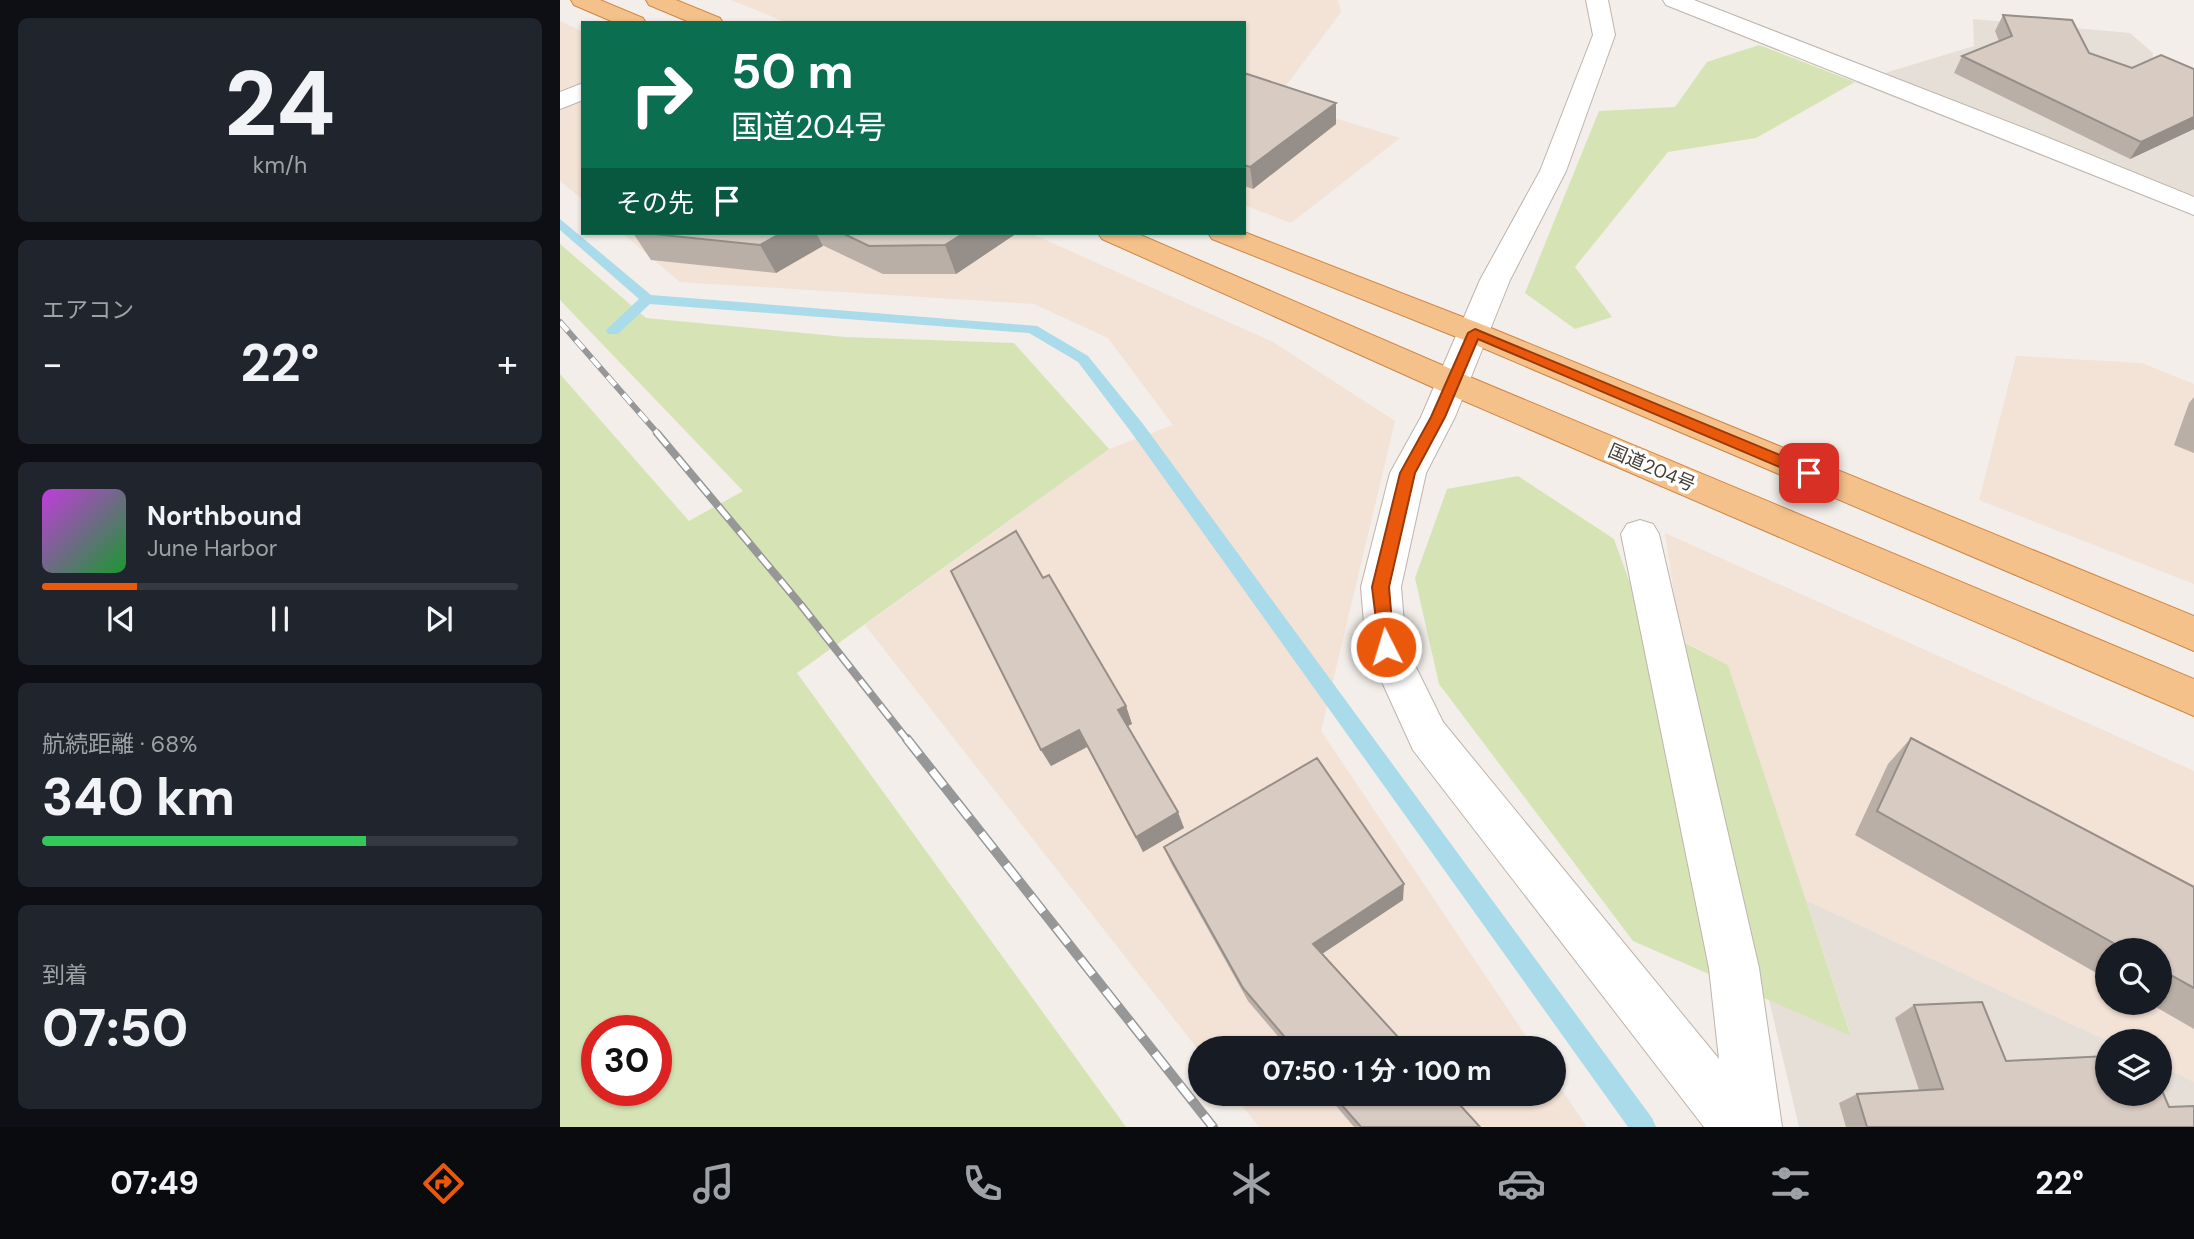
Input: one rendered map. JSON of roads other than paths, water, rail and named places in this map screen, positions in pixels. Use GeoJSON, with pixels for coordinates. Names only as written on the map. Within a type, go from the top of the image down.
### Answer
{"type":"FeatureCollection","features":[{"type":"Feature","properties":{"kind":"highway"},"geometry":{"type":"LineString","coordinates":[[582,0],[630,21]]}},
{"type":"Feature","properties":{"kind":"highway"},"geometry":{"type":"LineString","coordinates":[[657,0],[707,21]]}},
{"type":"Feature","properties":{"kind":"highway","name":"国道204号"},"geometry":{"type":"LineString","coordinates":[[1117,235],[1453,383],[2194,698]]}},
{"type":"Feature","properties":{"kind":"highway"},"geometry":{"type":"LineString","coordinates":[[1227,235],[1475,333],[2194,634]]}},
{"type":"Feature","properties":{"kind":"street"},"geometry":{"type":"LineString","coordinates":[[1598,0],[1604,35],[1553,171],[1495,280],[1453,383],[1408,473],[1381,587],[1386,647],[1428,736],[1739,1127]]}},
{"type":"Feature","properties":{"kind":"street"},"geometry":{"type":"LineString","coordinates":[[1674,0],[2030,139],[2194,207]]}},
{"type":"Feature","properties":{"kind":"street"},"geometry":{"type":"LineString","coordinates":[[560,102],[581,91]]}},
{"type":"Feature","properties":{"kind":"street"},"geometry":{"type":"LineString","coordinates":[[1640,534],[1734,968],[1754,1127]]}},
{"type":"Feature","properties":{"kind":"waterway"},"geometry":{"type":"LineString","coordinates":[[560,223],[647,299]]}},
{"type":"Feature","properties":{"kind":"waterway"},"geometry":{"type":"LineString","coordinates":[[613,331],[647,299]]}},
{"type":"Feature","properties":{"kind":"waterway"},"geometry":{"type":"LineString","coordinates":[[647,299],[1032,329],[1083,359],[1137,428],[1643,1127]]}},
{"type":"Feature","properties":{"kind":"railway"},"geometry":{"type":"LineString","coordinates":[[560,322],[659,435]]}},
{"type":"Feature","properties":{"kind":"railway"},"geometry":{"type":"LineString","coordinates":[[657,433],[801,605],[908,741]]}},
{"type":"Feature","properties":{"kind":"railway"},"geometry":{"type":"LineString","coordinates":[[907,739],[1213,1127]]}}]}
